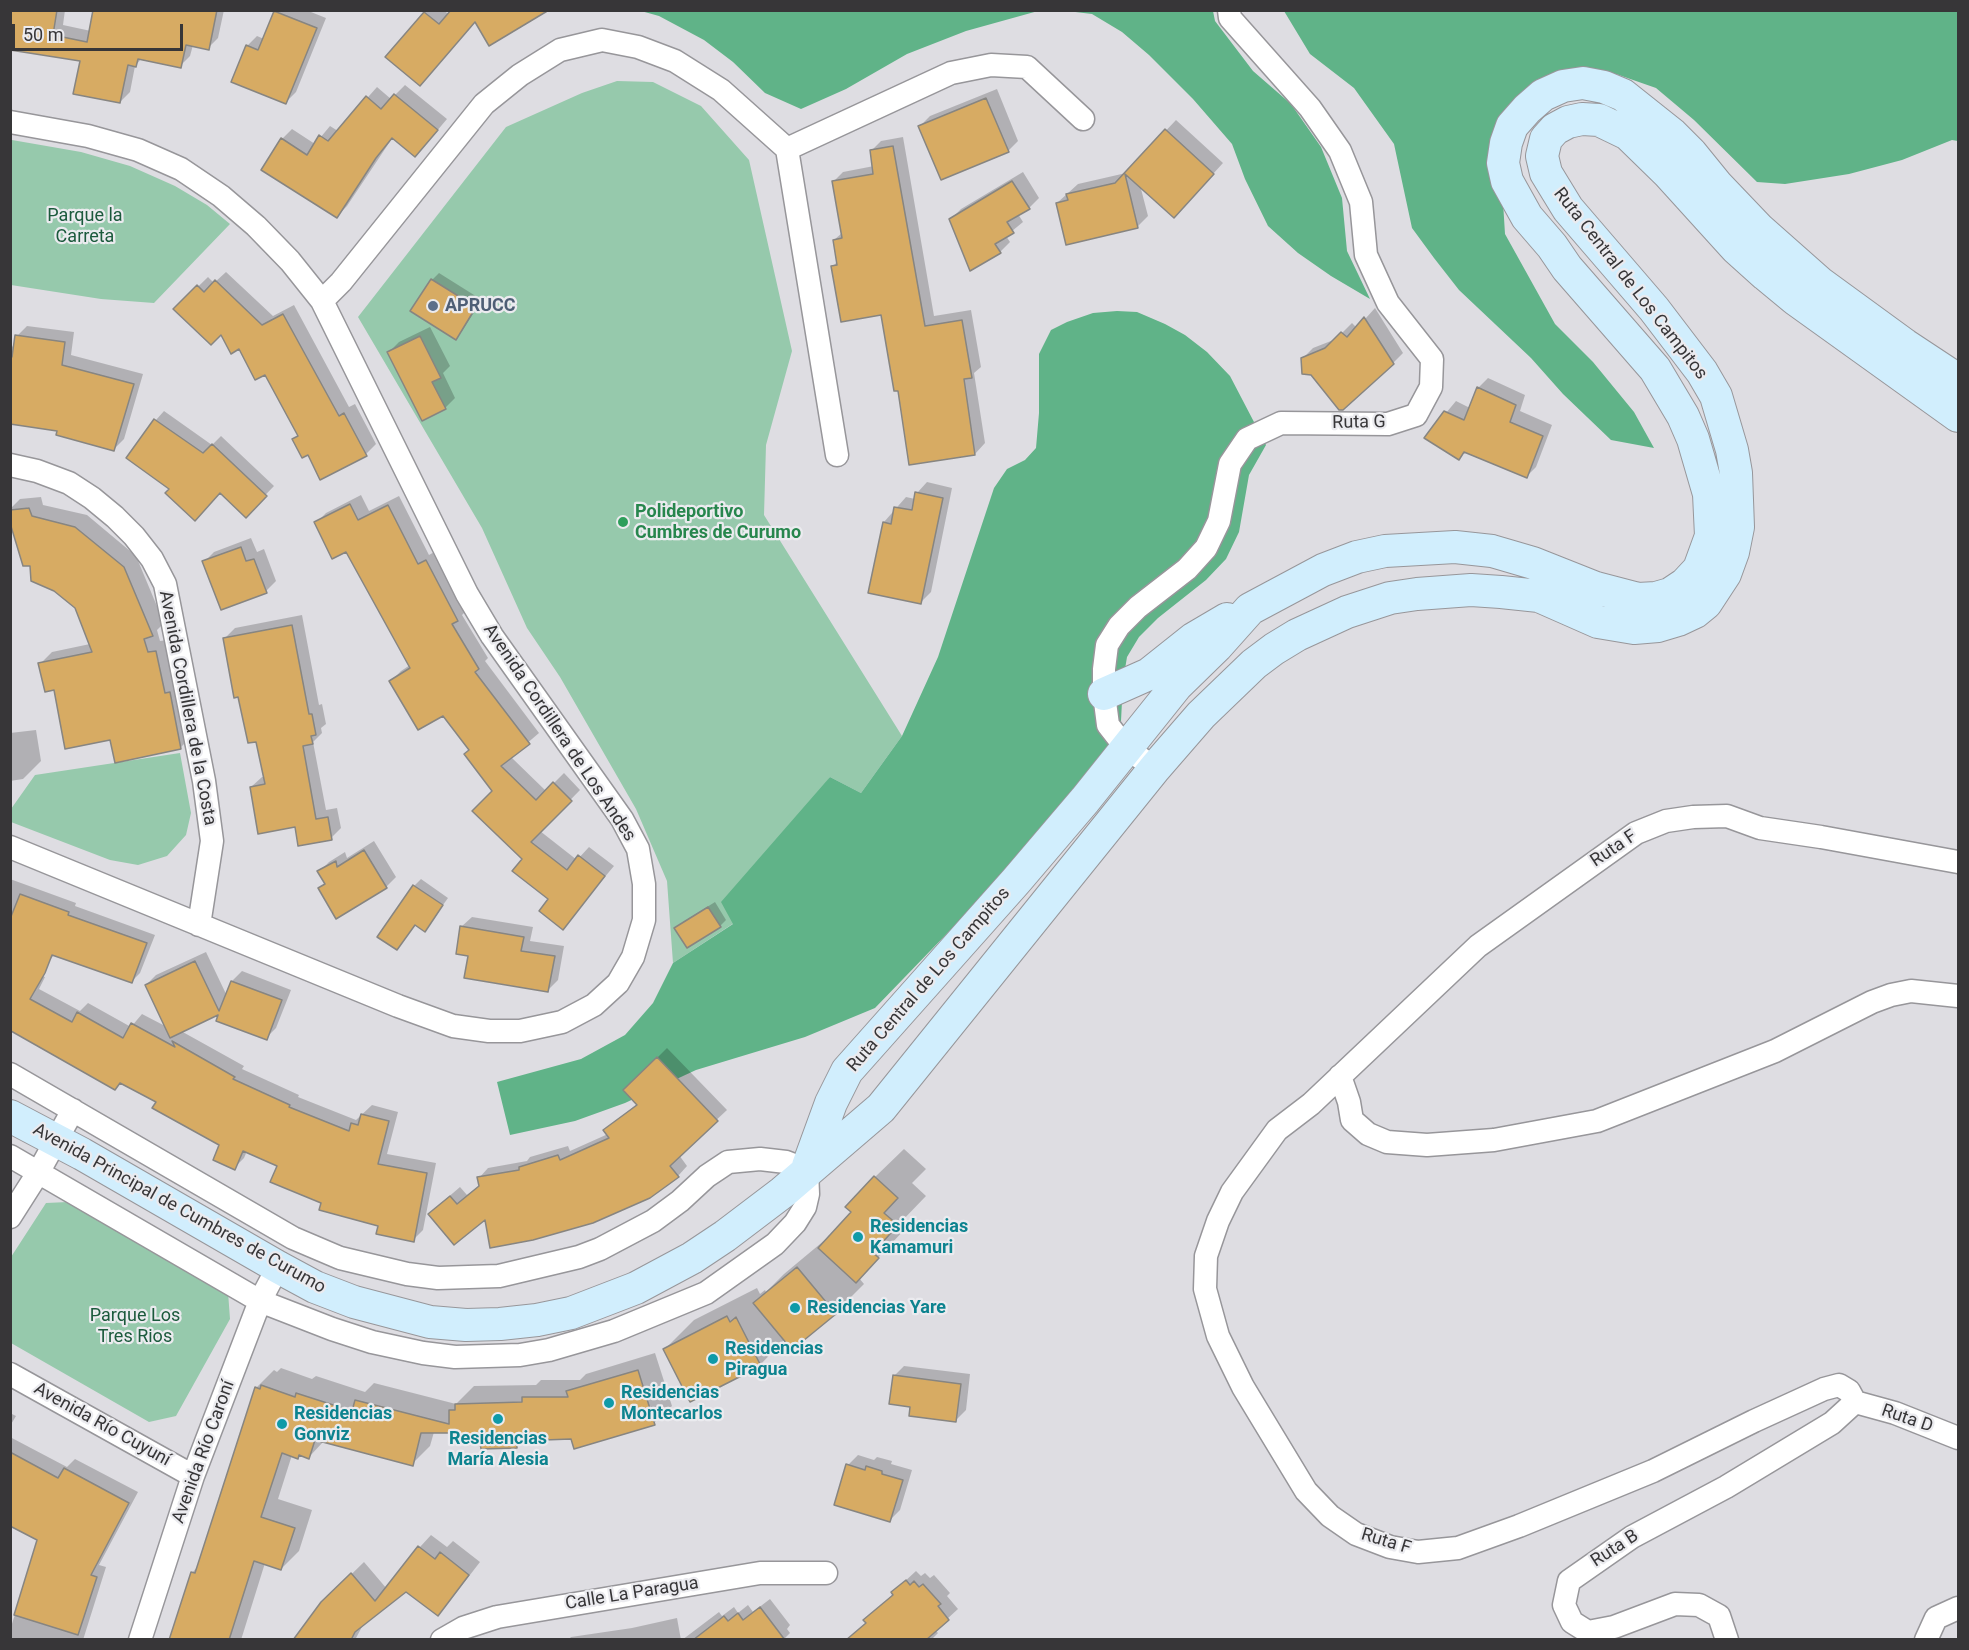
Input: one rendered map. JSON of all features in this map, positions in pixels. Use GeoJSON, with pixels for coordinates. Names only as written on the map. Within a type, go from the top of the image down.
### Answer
{"type":"FeatureCollection","features":[{"type":"Feature","properties":{"kind":"main road","name":"Ruta Central de Los Campitos"},"geometry":{"type":"LineString","coordinates":[[807,1170],[831,1103],[848,1071],[1016,880],[1177,685],[1217,646],[1250,609],[1323,570],[1356,557],[1385,551],[1455,547],[1492,551],[1533,563],[1596,588],[1638,600],[1670,594],[1685,584],[1699,569],[1711,536],[1709,494],[1693,439],[1683,416],[1655,369],[1581,284],[1527,217],[1508,181],[1503,163],[1506,143],[1512,126],[1543,95],[1563,86],[1582,83],[1604,87],[1623,95],[1679,140],[1717,185],[1759,229],[1820,283],[1905,345],[1959,380]]}},
{"type":"Feature","properties":{"kind":"main road","name":"Ruta Central de Los Campitos"},"geometry":{"type":"LineString","coordinates":[[807,1170],[880,1108],[1155,768],[1202,715],[1254,664],[1297,635],[1368,604],[1390,598],[1443,591],[1502,591],[1539,596],[1598,622],[1634,628],[1658,626],[1678,620],[1695,612],[1706,603],[1725,574],[1733,552],[1738,527],[1738,501],[1732,450],[1716,396],[1671,331],[1568,209],[1546,173],[1542,156],[1546,139],[1556,129],[1582,118],[1599,120],[1628,134],[1668,173],[1736,248],[1773,281],[1959,416]]}},
{"type":"Feature","properties":{"kind":"main road"},"geometry":{"type":"LineString","coordinates":[[1104,694],[1149,674],[1193,639],[1250,609]]}},
{"type":"Feature","properties":{"kind":"main road","name":"Avenida Principal de Cumbres de Curumo"},"geometry":{"type":"LineString","coordinates":[[10,1116],[82,1154],[315,1287],[387,1312],[430,1322],[466,1325],[537,1320],[603,1302],[667,1272],[725,1236],[783,1192],[807,1170]]}},
{"type":"Feature","properties":{"kind":"street","name":"Ruta G"},"geometry":{"type":"LineString","coordinates":[[1155,768],[1126,748],[1108,725],[1104,694],[1107,645],[1119,626],[1187,569],[1206,548],[1219,521],[1230,464],[1247,439],[1281,423],[1388,424],[1416,415],[1431,387],[1432,359],[1388,303],[1366,255],[1361,202],[1340,151],[1310,108],[1230,18],[1229,10]]}},
{"type":"Feature","properties":{"kind":"street"},"geometry":{"type":"LineString","coordinates":[[322,301],[341,282],[484,104],[520,75],[560,50],[602,40],[638,47],[675,60],[721,90],[787,148],[837,455]]}},
{"type":"Feature","properties":{"kind":"street"},"geometry":{"type":"LineString","coordinates":[[787,148],[951,73],[991,65],[1027,67],[1083,119]]}},
{"type":"Feature","properties":{"kind":"street","name":"Avenida Cordillera de Los Andes"},"geometry":{"type":"LineString","coordinates":[[10,122],[88,136],[138,150],[181,169],[221,196],[256,226],[290,261],[322,301],[467,594],[492,636],[622,819],[638,849],[644,884],[644,920],[633,957],[618,982],[594,1005],[562,1022],[520,1031],[489,1032],[453,1026],[398,1006],[10,848]]}},
{"type":"Feature","properties":{"kind":"street","name":"Avenida Cordillera de la Costa"},"geometry":{"type":"LineString","coordinates":[[10,465],[69,483],[92,498],[116,517],[134,536],[152,559],[165,584],[204,781],[212,841],[199,925]]}},
{"type":"Feature","properties":{"kind":"street","name":"Ruta F"},"geometry":{"type":"LineString","coordinates":[[1855,1402],[1850,1391],[1839,1385],[1824,1389],[1653,1471],[1520,1526],[1458,1548],[1418,1552],[1390,1547],[1356,1534],[1330,1516],[1306,1491],[1232,1366],[1218,1336],[1205,1289],[1206,1256],[1218,1221],[1232,1192],[1277,1130],[1311,1104],[1478,946],[1636,833],[1666,821],[1727,816],[1760,828],[1959,862]]}},
{"type":"Feature","properties":{"kind":"street"},"geometry":{"type":"LineString","coordinates":[[1340,1076],[1349,1102],[1352,1120],[1368,1134],[1387,1142],[1428,1145],[1494,1140],[1597,1121],[1775,1051],[1872,1002],[1891,995],[1911,991],[1959,996]]}},
{"type":"Feature","properties":{"kind":"street","name":"Avenida Principal de Cumbres de Curumo"},"geometry":{"type":"LineString","coordinates":[[10,1074],[293,1238],[340,1258],[379,1268],[438,1278],[499,1276],[571,1259],[600,1249],[653,1221],[680,1201],[707,1176],[728,1162],[760,1159],[786,1162],[807,1170],[808,1194],[805,1207],[795,1223],[775,1244],[706,1293],[614,1332],[549,1350],[491,1357],[423,1353],[372,1342],[260,1301],[10,1156]]}},
{"type":"Feature","properties":{"kind":"street"},"geometry":{"type":"LineString","coordinates":[[10,1217],[38,1173],[73,1110]]}},
{"type":"Feature","properties":{"kind":"street","name":"Avenida Río Caroní"},"geometry":{"type":"LineString","coordinates":[[140,1640],[193,1476],[260,1301],[278,1267]]}},
{"type":"Feature","properties":{"kind":"street","name":"Avenida Río Cuyuní"},"geometry":{"type":"LineString","coordinates":[[10,1374],[193,1476]]}},
{"type":"Feature","properties":{"kind":"street","name":"Ruta D"},"geometry":{"type":"LineString","coordinates":[[1855,1402],[1895,1413],[1959,1438]]}},
{"type":"Feature","properties":{"kind":"street","name":"Ruta B"},"geometry":{"type":"LineString","coordinates":[[1727,1640],[1719,1616],[1699,1605],[1675,1604],[1614,1627],[1588,1632],[1572,1622],[1564,1605],[1569,1581],[1632,1537],[1726,1487],[1832,1423],[1855,1402]]}},
{"type":"Feature","properties":{"kind":"street","name":"Calle La Paragua"},"geometry":{"type":"LineString","coordinates":[[442,1640],[463,1628],[497,1617],[760,1573],[826,1573]]}},
{"type":"Feature","properties":{"kind":"street"},"geometry":{"type":"LineString","coordinates":[[1926,1640],[1936,1618],[1959,1608]]}},
{"type":"Feature","properties":{"kind":"green space"},"geometry":{"type":"Polygon","coordinates":[[[641,11],[1038,11],[966,31],[907,54],[846,89],[801,109],[765,93],[733,62],[704,40],[659,16],[641,11]]]}},
{"type":"Feature","properties":{"kind":"green space"},"geometry":{"type":"Polygon","coordinates":[[[1067,11],[1213,11],[1215,21],[1253,71],[1291,104],[1321,147],[1342,198],[1347,251],[1370,299],[1298,253],[1268,226],[1245,179],[1232,144],[1193,99],[1149,55],[1122,32],[1092,14],[1067,11]]]}},
{"type":"Feature","properties":{"kind":"green space"},"geometry":{"type":"Polygon","coordinates":[[[1284,11],[1958,11],[1958,141],[1952,140],[1902,160],[1849,174],[1785,184],[1757,182],[1694,120],[1656,88],[1616,74],[1559,80],[1517,126],[1503,202],[1505,234],[1555,324],[1593,362],[1634,412],[1654,448],[1611,440],[1563,394],[1531,358],[1459,290],[1434,258],[1412,228],[1394,144],[1354,88],[1310,54],[1284,11]]]}},
{"type":"Feature","properties":{"kind":"green space","name":"Polideportivo Cumbres de Curumo"},"geometry":{"type":"Polygon","coordinates":[[[617,81],[653,82],[701,106],[749,160],[792,351],[766,445],[764,515],[902,736],[861,793],[830,777],[734,923],[673,963],[667,881],[636,809],[560,677],[527,628],[482,528],[358,317],[506,127],[582,93],[617,81]]]}},
{"type":"Feature","properties":{"kind":"green space","name":"Parque la Carreta"},"geometry":{"type":"Polygon","coordinates":[[[12,140],[81,152],[130,166],[175,186],[207,205],[230,224],[154,303],[101,299],[11,285],[10,151],[12,140]]]}},
{"type":"Feature","properties":{"kind":"green space"},"geometry":{"type":"Polygon","coordinates":[[[1137,312],[1165,324],[1185,335],[1207,352],[1230,376],[1266,445],[1249,475],[1239,532],[1226,559],[1206,580],[1158,618],[1139,637],[1127,657],[1121,721],[1127,758],[1076,800],[875,1008],[805,1037],[696,1070],[625,1103],[575,1121],[510,1135],[497,1082],[581,1059],[625,1035],[653,1003],[673,963],[733,924],[721,902],[830,777],[861,793],[902,736],[938,657],[994,488],[1007,469],[1025,460],[1036,448],[1039,413],[1039,354],[1051,330],[1093,313],[1137,312]]]}},
{"type":"Feature","properties":{"kind":"green space"},"geometry":{"type":"Polygon","coordinates":[[[180,753],[191,813],[186,835],[167,856],[138,865],[110,860],[11,822],[11,809],[35,775],[180,753]]]}},
{"type":"Feature","properties":{"kind":"green space","name":"Parque Los Tres Rios"},"geometry":{"type":"Polygon","coordinates":[[[68,1202],[228,1292],[230,1319],[176,1416],[149,1422],[11,1343],[11,1257],[46,1203],[68,1202]]]}},
{"type":"Feature","properties":{"kind":"building"},"geometry":{"type":"Polygon","coordinates":[[[10,10],[57,10],[53,35],[87,42],[93,10],[217,10],[209,50],[186,45],[181,68],[138,59],[136,67],[128,65],[120,103],[73,94],[80,61],[10,50],[10,10]]]}},
{"type":"Feature","properties":{"kind":"building"},"geometry":{"type":"Polygon","coordinates":[[[451,10],[549,10],[489,46],[475,22],[420,86],[385,57],[424,12],[439,24],[451,10]]]}},
{"type":"Feature","properties":{"kind":"building"},"geometry":{"type":"Polygon","coordinates":[[[274,11],[317,28],[286,104],[231,82],[246,45],[258,50],[274,11]]]}},
{"type":"Feature","properties":{"kind":"building"},"geometry":{"type":"Polygon","coordinates":[[[394,94],[438,130],[415,157],[392,138],[376,158],[337,218],[261,170],[281,138],[307,155],[319,135],[328,141],[366,96],[381,109],[394,94]]]}},
{"type":"Feature","properties":{"kind":"building"},"geometry":{"type":"Polygon","coordinates":[[[986,98],[1009,152],[941,180],[918,126],[986,98]]]}},
{"type":"Feature","properties":{"kind":"building"},"geometry":{"type":"Polygon","coordinates":[[[1165,129],[1214,174],[1174,218],[1125,174],[1138,228],[1066,245],[1056,203],[1068,200],[1066,194],[1115,183],[1165,129]]]}},
{"type":"Feature","properties":{"kind":"building"},"geometry":{"type":"Polygon","coordinates":[[[893,146],[925,326],[962,320],[972,378],[964,379],[975,455],[909,465],[898,391],[894,391],[881,315],[841,322],[831,266],[837,265],[833,240],[842,238],[832,181],[873,174],[870,150],[893,146]]]}},
{"type":"Feature","properties":{"kind":"building"},"geometry":{"type":"Polygon","coordinates":[[[1012,181],[1030,209],[1007,222],[1014,233],[995,244],[1001,253],[970,271],[949,219],[1012,181]]]}},
{"type":"Feature","properties":{"kind":"building"},"geometry":{"type":"Polygon","coordinates":[[[431,279],[476,307],[456,340],[410,311],[431,279]]]}},
{"type":"Feature","properties":{"kind":"building"},"geometry":{"type":"Polygon","coordinates":[[[215,280],[262,325],[283,314],[339,416],[344,413],[367,456],[320,480],[308,455],[302,458],[292,439],[298,436],[265,375],[255,380],[239,349],[231,354],[221,335],[211,345],[173,309],[197,285],[204,292],[215,280]]]}},
{"type":"Feature","properties":{"kind":"building"},"geometry":{"type":"Polygon","coordinates":[[[1364,317],[1394,364],[1343,410],[1339,410],[1311,375],[1302,374],[1301,358],[1325,348],[1341,332],[1347,337],[1364,317]]]}},
{"type":"Feature","properties":{"kind":"building"},"geometry":{"type":"Polygon","coordinates":[[[15,335],[65,342],[62,365],[134,384],[114,451],[56,435],[57,431],[10,424],[10,357],[12,357],[15,335]]]}},
{"type":"Feature","properties":{"kind":"building"},"geometry":{"type":"Polygon","coordinates":[[[420,336],[441,378],[432,382],[446,409],[422,421],[387,352],[420,336]]]}},
{"type":"Feature","properties":{"kind":"building"},"geometry":{"type":"Polygon","coordinates":[[[1477,387],[1516,405],[1510,422],[1543,436],[1527,478],[1464,452],[1459,460],[1424,438],[1444,411],[1464,420],[1477,387]]]}},
{"type":"Feature","properties":{"kind":"building"},"geometry":{"type":"Polygon","coordinates":[[[154,419],[203,453],[212,444],[267,496],[246,518],[220,493],[195,521],[165,493],[169,489],[126,458],[154,419]]]}},
{"type":"Feature","properties":{"kind":"building"},"geometry":{"type":"Polygon","coordinates":[[[915,492],[943,498],[921,604],[868,593],[883,522],[891,524],[894,507],[912,510],[915,492]]]}},
{"type":"Feature","properties":{"kind":"building"},"geometry":{"type":"Polygon","coordinates":[[[350,504],[358,520],[388,505],[418,564],[426,560],[458,621],[452,624],[479,669],[475,672],[530,744],[501,766],[536,800],[553,782],[572,801],[531,842],[567,870],[578,855],[605,876],[563,930],[539,911],[548,899],[512,871],[522,859],[472,811],[492,791],[464,754],[469,750],[443,716],[418,730],[389,681],[410,668],[346,552],[332,559],[314,522],[350,504]]]}},
{"type":"Feature","properties":{"kind":"building"},"geometry":{"type":"Polygon","coordinates":[[[29,508],[32,516],[75,527],[124,567],[153,636],[144,639],[148,652],[156,651],[165,693],[170,692],[181,749],[115,763],[110,740],[65,749],[54,690],[45,692],[38,663],[92,652],[75,608],[54,591],[31,581],[30,566],[23,566],[10,523],[10,510],[29,508]]]}},
{"type":"Feature","properties":{"kind":"building"},"geometry":{"type":"Polygon","coordinates":[[[241,547],[246,561],[254,559],[267,593],[221,610],[202,561],[241,547]]]}},
{"type":"Feature","properties":{"kind":"building"},"geometry":{"type":"Polygon","coordinates":[[[292,625],[309,714],[312,714],[316,735],[311,736],[313,744],[303,746],[316,819],[328,817],[332,840],[298,846],[295,827],[258,834],[250,787],[265,784],[256,742],[248,743],[238,697],[234,698],[223,638],[292,625]]]}},
{"type":"Feature","properties":{"kind":"building"},"geometry":{"type":"Polygon","coordinates":[[[364,850],[387,888],[336,919],[318,888],[325,884],[317,871],[336,861],[337,867],[364,850]]]}},
{"type":"Feature","properties":{"kind":"building"},"geometry":{"type":"Polygon","coordinates":[[[413,885],[443,905],[425,932],[415,925],[397,950],[377,937],[413,885]]]}},
{"type":"Feature","properties":{"kind":"building"},"geometry":{"type":"Polygon","coordinates":[[[20,894],[69,912],[68,915],[147,943],[132,983],[52,955],[30,999],[72,1022],[77,1012],[123,1038],[131,1023],[175,1047],[172,1041],[235,1077],[233,1079],[290,1105],[289,1107],[349,1131],[351,1123],[358,1125],[361,1114],[389,1121],[378,1164],[427,1173],[414,1242],[376,1234],[378,1226],[319,1210],[321,1203],[270,1182],[277,1166],[243,1151],[235,1170],[213,1160],[219,1145],[152,1108],[156,1102],[120,1083],[115,1090],[10,1032],[10,919],[20,894]]]}},
{"type":"Feature","properties":{"kind":"building"},"geometry":{"type":"Polygon","coordinates":[[[708,907],[721,927],[687,948],[674,928],[708,907]]]}},
{"type":"Feature","properties":{"kind":"building"},"geometry":{"type":"Polygon","coordinates":[[[460,926],[524,937],[521,951],[555,956],[548,992],[464,978],[468,956],[456,954],[460,926]]]}},
{"type":"Feature","properties":{"kind":"building"},"geometry":{"type":"Polygon","coordinates":[[[195,961],[219,1011],[231,981],[282,1000],[267,1040],[216,1021],[218,1015],[170,1038],[145,985],[195,961]]]}},
{"type":"Feature","properties":{"kind":"building"},"geometry":{"type":"Polygon","coordinates":[[[657,1057],[718,1121],[670,1166],[679,1177],[650,1198],[593,1223],[533,1240],[490,1248],[485,1220],[454,1245],[428,1214],[450,1196],[457,1204],[479,1186],[477,1177],[519,1170],[519,1167],[558,1155],[560,1160],[609,1138],[603,1130],[637,1105],[623,1090],[657,1057]]]}},
{"type":"Feature","properties":{"kind":"building","name":"Residencias Kamamuri"},"geometry":{"type":"Polygon","coordinates":[[[874,1176],[898,1198],[884,1213],[898,1225],[873,1253],[879,1258],[856,1283],[818,1248],[851,1212],[845,1207],[874,1176]]]}},
{"type":"Feature","properties":{"kind":"building","name":"Residencias Yare"},"geometry":{"type":"Polygon","coordinates":[[[797,1267],[836,1314],[792,1350],[753,1303],[797,1267]]]}},
{"type":"Feature","properties":{"kind":"building","name":"Residencias Piragua"},"geometry":{"type":"Polygon","coordinates":[[[727,1316],[730,1322],[736,1317],[761,1366],[690,1402],[663,1349],[727,1316]]]}},
{"type":"Feature","properties":{"kind":"building"},"geometry":{"type":"Polygon","coordinates":[[[638,1370],[655,1425],[574,1449],[571,1439],[517,1441],[517,1448],[481,1449],[480,1443],[455,1444],[455,1433],[421,1433],[413,1466],[315,1440],[309,1459],[299,1455],[298,1459],[282,1453],[261,1517],[295,1528],[281,1570],[254,1561],[229,1640],[169,1640],[191,1572],[195,1573],[255,1387],[260,1389],[261,1385],[295,1397],[296,1393],[352,1411],[355,1400],[449,1424],[449,1410],[455,1410],[455,1404],[522,1402],[522,1397],[568,1397],[566,1391],[638,1370]]]}},
{"type":"Feature","properties":{"kind":"building"},"geometry":{"type":"Polygon","coordinates":[[[893,1375],[961,1384],[956,1422],[909,1416],[910,1407],[889,1404],[893,1375]]]}},
{"type":"Feature","properties":{"kind":"building"},"geometry":{"type":"Polygon","coordinates":[[[10,1452],[58,1478],[64,1468],[129,1503],[91,1575],[97,1577],[78,1635],[14,1615],[37,1540],[10,1526],[10,1452]]]}},
{"type":"Feature","properties":{"kind":"building"},"geometry":{"type":"Polygon","coordinates":[[[846,1464],[865,1470],[866,1466],[882,1471],[882,1474],[903,1480],[890,1522],[834,1505],[846,1464]]]}},
{"type":"Feature","properties":{"kind":"building"},"geometry":{"type":"Polygon","coordinates":[[[418,1546],[435,1559],[440,1552],[469,1575],[438,1616],[406,1592],[355,1632],[351,1640],[293,1640],[321,1602],[351,1573],[375,1601],[418,1546]]]}},
{"type":"Feature","properties":{"kind":"building"},"geometry":{"type":"Polygon","coordinates":[[[906,1580],[910,1585],[914,1581],[919,1587],[923,1584],[941,1604],[938,1606],[949,1620],[926,1640],[846,1640],[866,1623],[863,1620],[893,1595],[891,1592],[906,1580]]]}},
{"type":"Feature","properties":{"kind":"building"},"geometry":{"type":"Polygon","coordinates":[[[760,1607],[785,1640],[693,1640],[724,1616],[728,1621],[738,1613],[743,1620],[760,1607]]]}},
{"type":"Feature","properties":{"kind":"place","name":"APRUCC"},"geometry":{"type":"Point","coordinates":[433,306]}},
{"type":"Feature","properties":{"kind":"place","name":"Polideportivo Cumbres de Curumo"},"geometry":{"type":"Point","coordinates":[623,522]}},
{"type":"Feature","properties":{"kind":"place","name":"Residencias Kamamuri"},"geometry":{"type":"Point","coordinates":[858,1237]}},
{"type":"Feature","properties":{"kind":"place","name":"Residencias Yare"},"geometry":{"type":"Point","coordinates":[795,1308]}},
{"type":"Feature","properties":{"kind":"place","name":"Residencias Piragua"},"geometry":{"type":"Point","coordinates":[713,1359]}},
{"type":"Feature","properties":{"kind":"place","name":"Residencias Montecarlos"},"geometry":{"type":"Point","coordinates":[609,1403]}},
{"type":"Feature","properties":{"kind":"place","name":"Residencias María Alesia"},"geometry":{"type":"Point","coordinates":[498,1419]}},
{"type":"Feature","properties":{"kind":"place","name":"Residencias Gonviz"},"geometry":{"type":"Point","coordinates":[282,1424]}}]}
